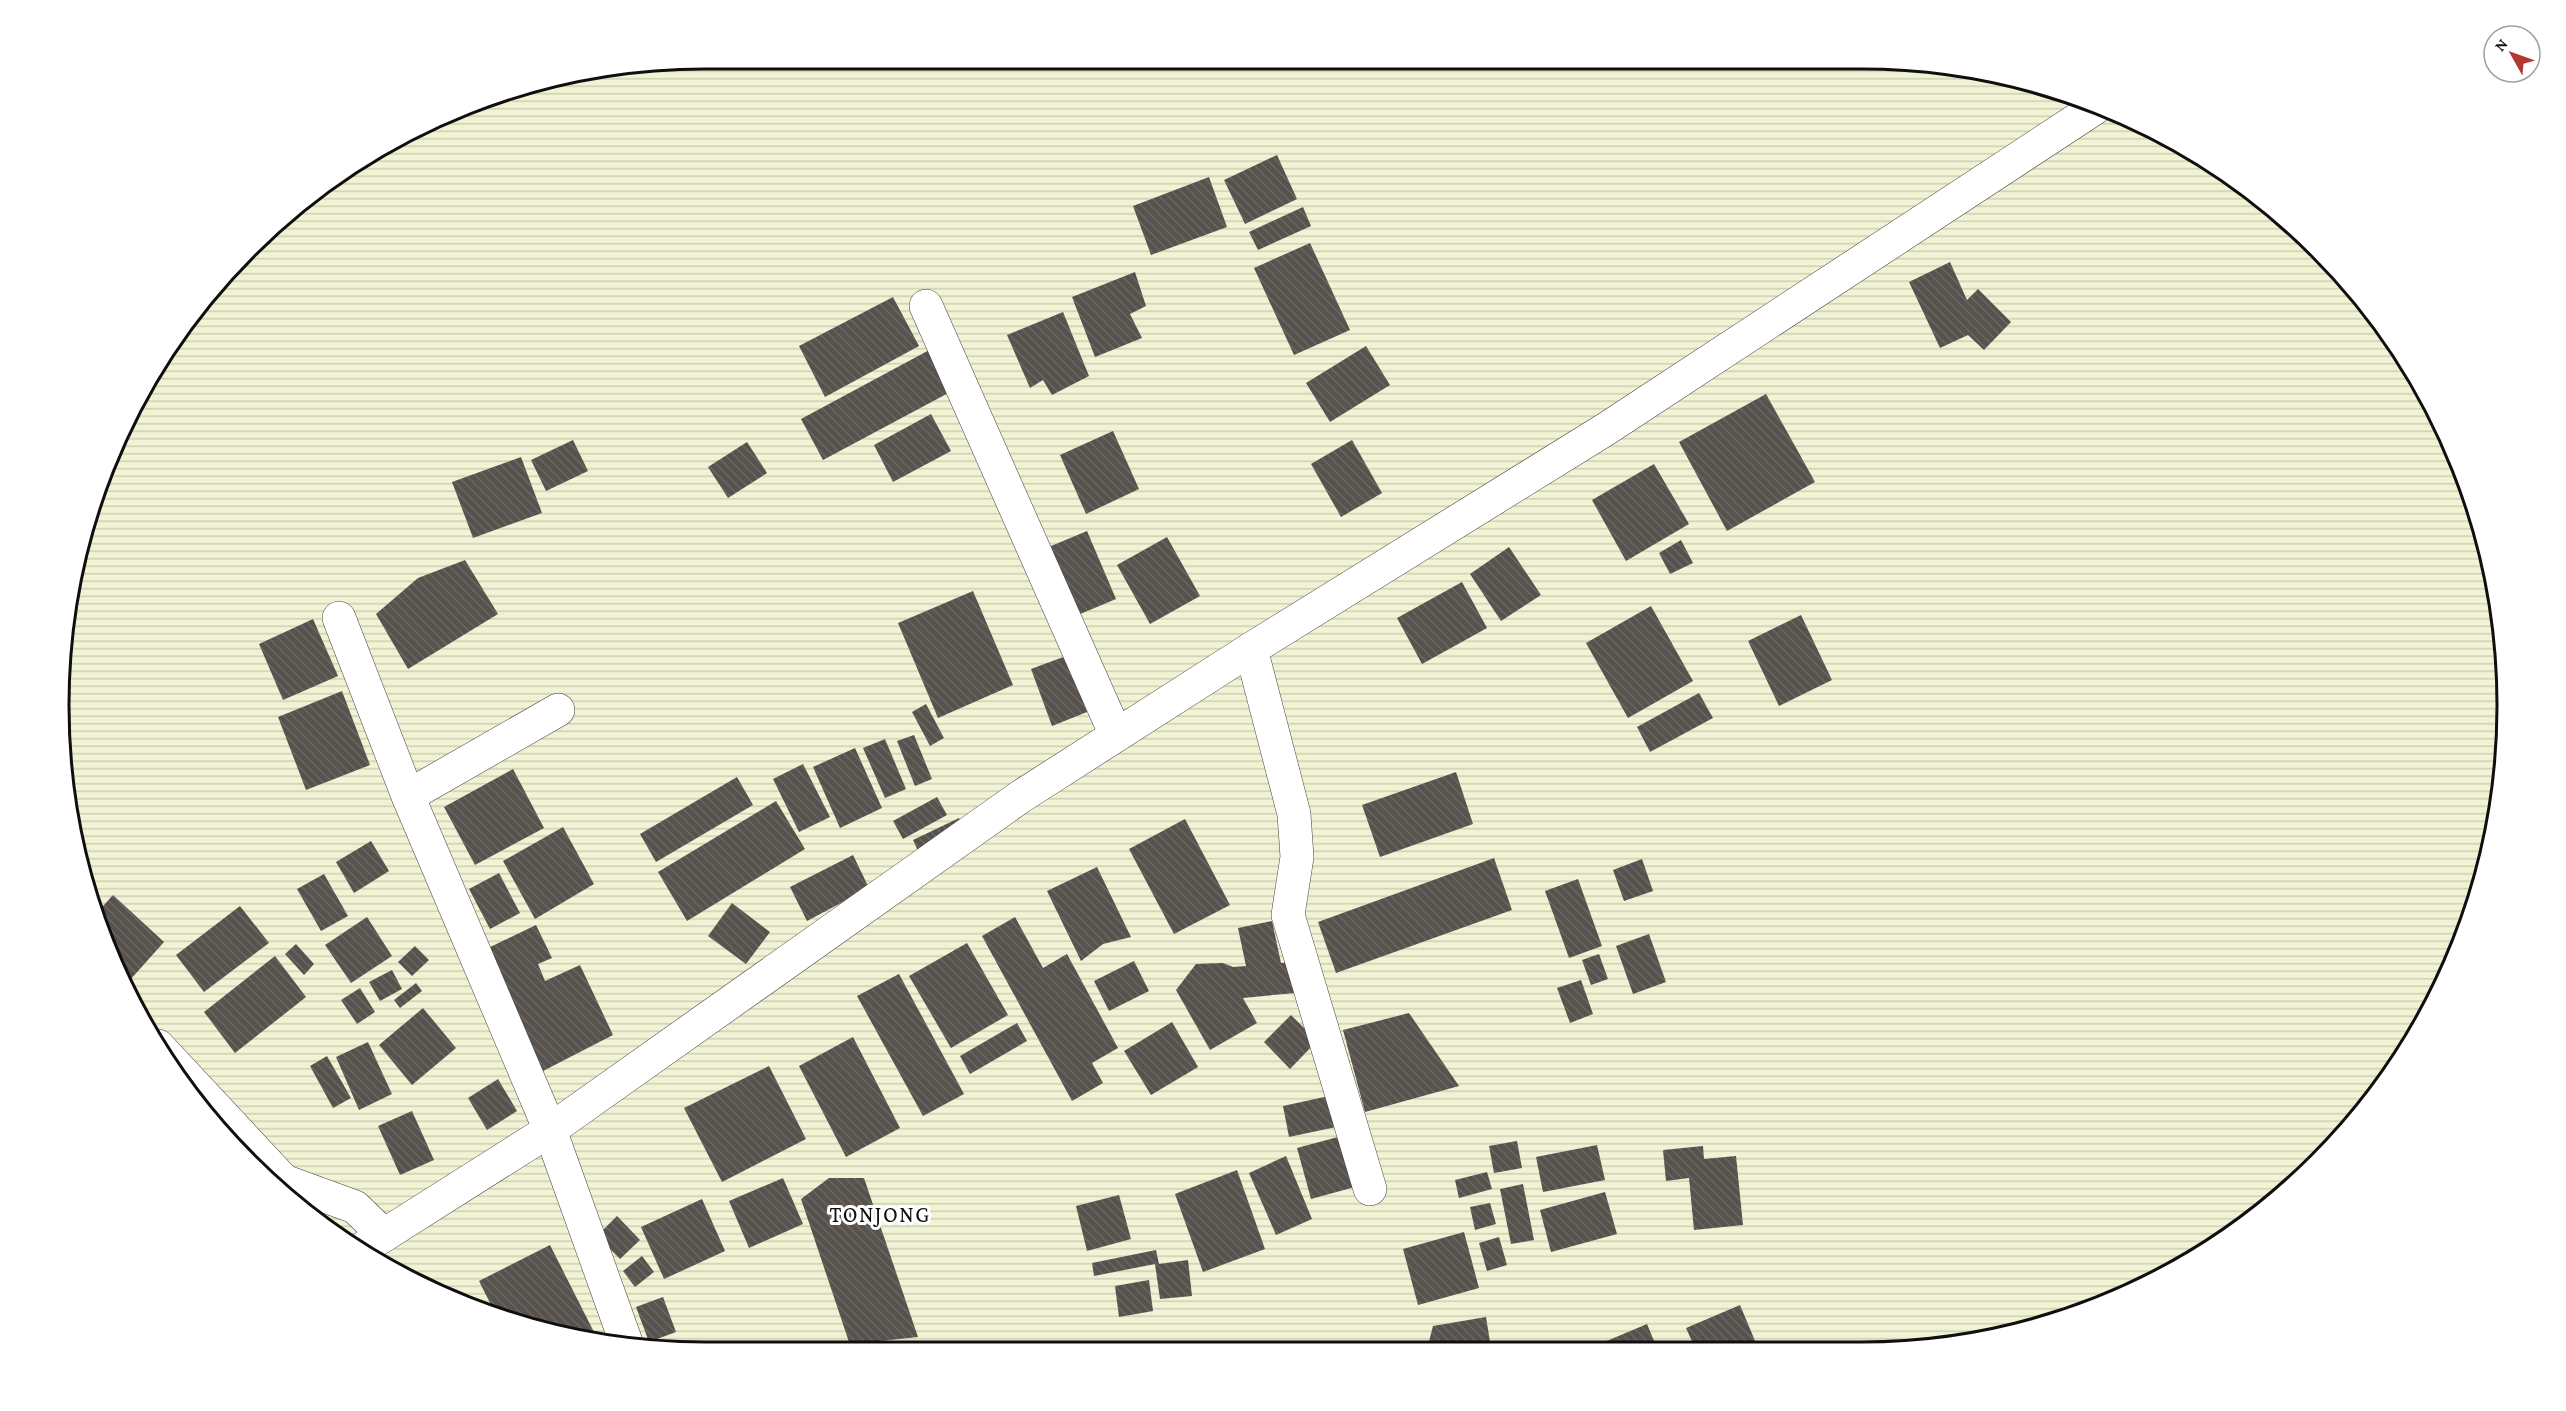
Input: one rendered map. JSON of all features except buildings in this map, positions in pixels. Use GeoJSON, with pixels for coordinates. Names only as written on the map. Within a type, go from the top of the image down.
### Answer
{"type":"FeatureCollection","features":[{"type":"Feature","properties":{"kind":"street"},"geometry":{"type":"LineString","coordinates":[[198,1089],[284,1181],[356,1207],[372,1243],[550,1130],[1020,797],[1251,649],[1606,429],[2089,112]]}},
{"type":"Feature","properties":{"kind":"street"},"geometry":{"type":"LineString","coordinates":[[926,306],[1116,735]]}},
{"type":"Feature","properties":{"kind":"street"},"geometry":{"type":"LineString","coordinates":[[339,618],[408,796],[550,1130],[624,1337]]}},
{"type":"Feature","properties":{"kind":"street"},"geometry":{"type":"LineString","coordinates":[[1251,649],[1294,814],[1297,857],[1288,915],[1370,1189]]}},
{"type":"Feature","properties":{"kind":"street"},"geometry":{"type":"LineString","coordinates":[[408,796],[558,710]]}},
{"type":"Feature","properties":{"kind":"green space"},"geometry":{"type":"Polygon","coordinates":[[[664,70],[1902,70],[1985,81],[2065,103],[2104,117],[2179,154],[2214,176],[2280,227],[2311,255],[2365,318],[2412,387],[2431,424],[2449,462],[2475,541],[2492,622],[2496,664],[2496,747],[2492,789],[2485,830],[2463,910],[2449,949],[2412,1024],[2365,1093],[2311,1156],[2280,1184],[2214,1235],[2179,1257],[2104,1294],[2025,1320],[1944,1337],[1861,1342],[664,1341],[581,1330],[501,1308],[462,1294],[387,1257],[352,1235],[286,1184],[255,1156],[227,1125],[176,1059],[154,1024],[117,949],[91,870],[74,789],[70,747],[70,664],[81,581],[103,501],[117,462],[154,387],[176,352],[227,286],[255,255],[286,227],[352,176],[387,154],[462,117],[501,103],[581,81],[664,70]]]}},
{"type":"Feature","properties":{"kind":"district","name":"TONJONG"},"geometry":{"type":"Point","coordinates":[880,1214]}}]}
